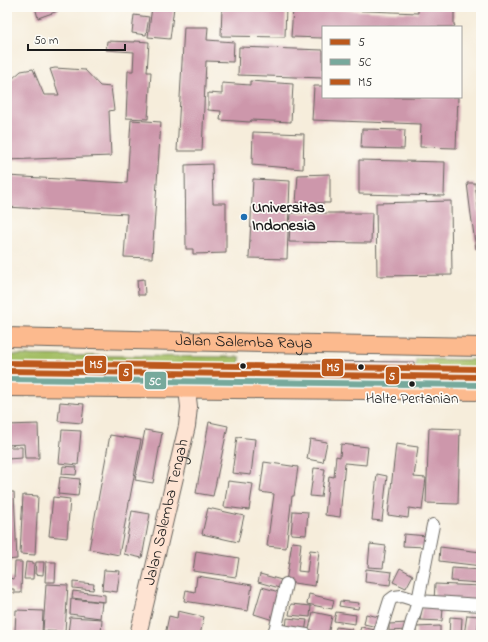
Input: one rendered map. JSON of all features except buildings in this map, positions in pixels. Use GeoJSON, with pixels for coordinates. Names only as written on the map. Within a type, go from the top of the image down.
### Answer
{"type":"FeatureCollection","features":[{"type":"Feature","properties":{"kind":"main road","name":"Jalan Salemba Raya"},"geometry":{"type":"LineString","coordinates":[[7,337],[481,347]]}},
{"type":"Feature","properties":{"kind":"main road"},"geometry":{"type":"LineString","coordinates":[[7,387],[481,391]]}},
{"type":"Feature","properties":{"kind":"main road","name":"Jalan Salemba Tengah"},"geometry":{"type":"LineString","coordinates":[[138,635],[187,426],[189,407],[187,388]]}},
{"type":"Feature","properties":{"kind":"street"},"geometry":{"type":"LineString","coordinates":[[408,635],[418,602],[433,525]]}},
{"type":"Feature","properties":{"kind":"street"},"geometry":{"type":"LineString","coordinates":[[286,584],[274,632],[307,635]]}},
{"type":"Feature","properties":{"kind":"street"},"geometry":{"type":"LineString","coordinates":[[378,635],[390,600],[394,597],[402,596],[418,602],[481,606]]}},
{"type":"Feature","properties":{"kind":"green space"},"geometry":{"type":"Polygon","coordinates":[[[7,355],[240,357],[240,374],[7,371],[7,355]]]}},
{"type":"Feature","properties":{"kind":"green space"},"geometry":{"type":"Polygon","coordinates":[[[416,359],[481,360],[481,376],[415,376],[416,359]]]}},
{"type":"Feature","properties":{"kind":"transit line","name":"M5"},"geometry":{"type":"LineString","coordinates":[[7,363],[481,369]]}},
{"type":"Feature","properties":{"kind":"transit line","name":"5"},"geometry":{"type":"LineString","coordinates":[[7,371],[481,377]]}},
{"type":"Feature","properties":{"kind":"transit line","name":"5C"},"geometry":{"type":"LineString","coordinates":[[7,379],[481,385]]}},
{"type":"Feature","properties":{"kind":"place","name":"Universitas Indonesia"},"geometry":{"type":"Point","coordinates":[244,217]}},
{"type":"Feature","properties":{"kind":"place","name":"Halte Pertanian"},"geometry":{"type":"Point","coordinates":[412,384]}}]}
